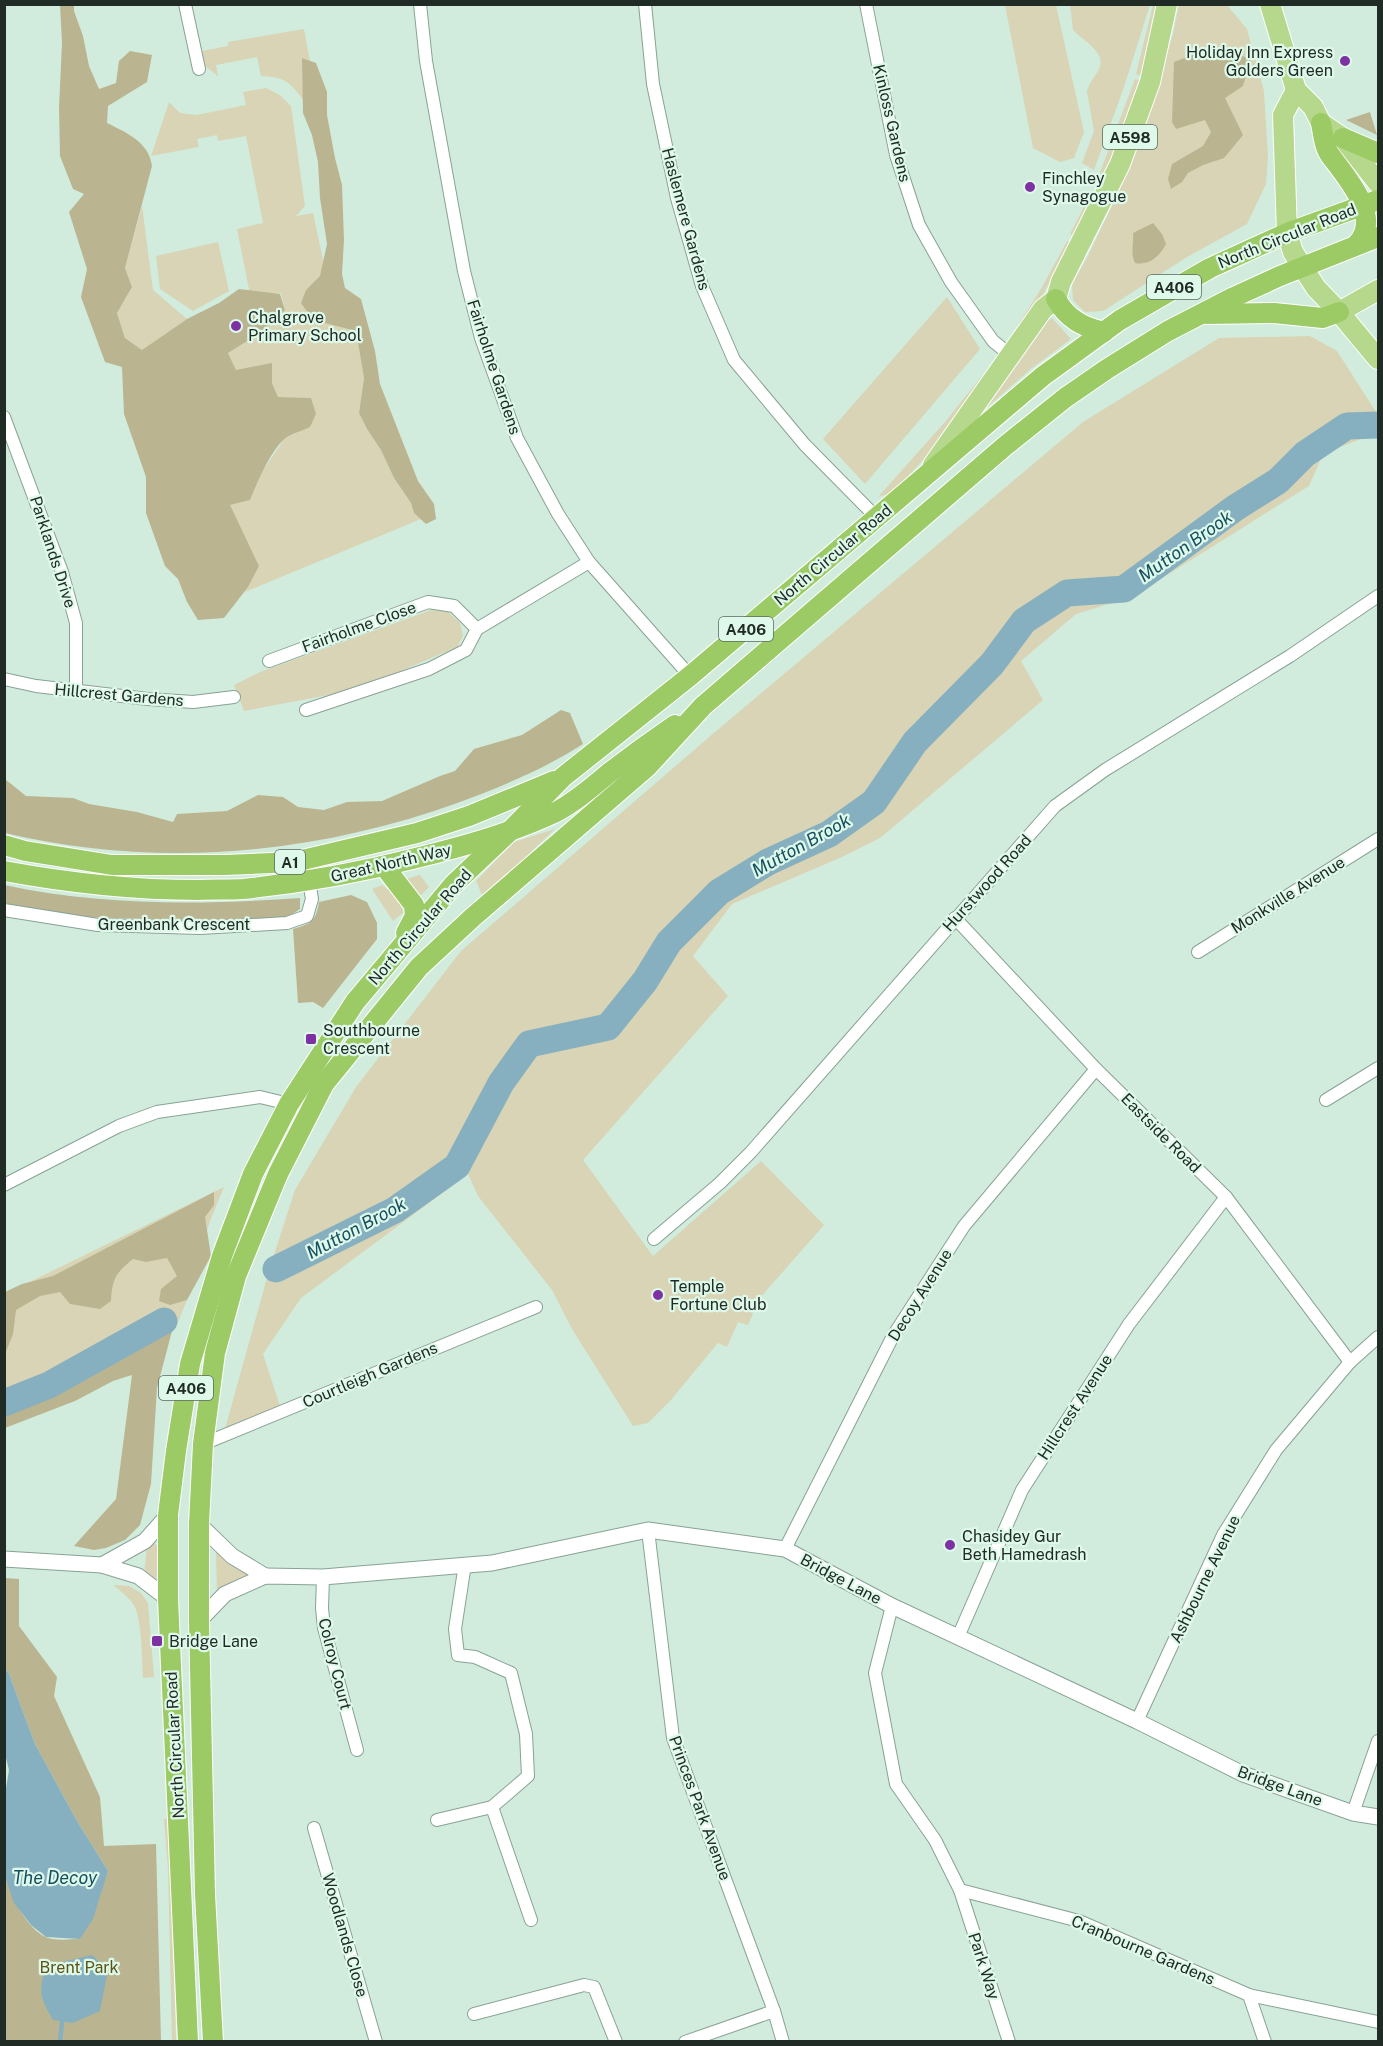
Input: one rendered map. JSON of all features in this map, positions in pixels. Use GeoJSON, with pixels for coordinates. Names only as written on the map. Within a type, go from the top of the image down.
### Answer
{"type":"FeatureCollection","features":[{"type":"Feature","properties":{"kind":"highway"},"geometry":{"type":"LineString","coordinates":[[1321,123],[1328,152],[1359,190],[1373,202],[1372,225],[1366,237],[1353,246]]}},
{"type":"Feature","properties":{"kind":"highway"},"geometry":{"type":"LineString","coordinates":[[1343,138],[1378,153]]}},
{"type":"Feature","properties":{"kind":"highway","name":"North Circular Road"},"geometry":{"type":"LineString","coordinates":[[188,2042],[168,1599],[168,1515],[190,1364],[222,1256],[253,1174],[289,1104],[355,1002],[454,884],[563,777],[690,676],[1043,376],[1104,332],[1177,285],[1287,233],[1373,202]]}},
{"type":"Feature","properties":{"kind":"highway","name":"North Circular Road"},"geometry":{"type":"LineString","coordinates":[[213,2042],[205,1894],[199,1621],[199,1524],[204,1444],[215,1353],[236,1276],[278,1174],[324,1084],[419,967],[647,766],[703,706],[1005,446],[1065,398],[1107,369],[1200,314],[1302,267],[1378,237]]}},
{"type":"Feature","properties":{"kind":"highway"},"geometry":{"type":"LineString","coordinates":[[1056,299],[1069,317],[1082,325],[1104,332]]}},
{"type":"Feature","properties":{"kind":"highway"},"geometry":{"type":"LineString","coordinates":[[1200,314],[1274,313],[1323,318],[1339,312]]}},
{"type":"Feature","properties":{"kind":"highway","name":"Great North Way"},"geometry":{"type":"LineString","coordinates":[[4,870],[57,881],[113,888],[161,890],[241,889],[309,881],[384,866],[472,844],[556,812],[570,804],[635,752],[703,706]]}},
{"type":"Feature","properties":{"kind":"highway","name":"Great North Way"},"geometry":{"type":"LineString","coordinates":[[4,846],[112,865],[225,865],[294,862],[417,834],[469,816],[563,777]]}},
{"type":"Feature","properties":{"kind":"highway"},"geometry":{"type":"LineString","coordinates":[[384,866],[414,905],[415,916],[396,955]]}},
{"type":"Feature","properties":{"kind":"main road","name":"A598"},"geometry":{"type":"LineString","coordinates":[[925,477],[1043,309],[1056,299],[1061,282],[1120,164],[1150,82],[1167,4]]}},
{"type":"Feature","properties":{"kind":"main road"},"geometry":{"type":"LineString","coordinates":[[1270,4],[1296,90],[1313,106],[1321,123],[1343,138],[1378,183]]}},
{"type":"Feature","properties":{"kind":"main road"},"geometry":{"type":"LineString","coordinates":[[1296,90],[1283,115],[1287,233],[1293,252],[1321,294],[1378,359]]}},
{"type":"Feature","properties":{"kind":"main road"},"geometry":{"type":"LineString","coordinates":[[1339,312],[1378,291]]}},
{"type":"Feature","properties":{"kind":"street"},"geometry":{"type":"LineString","coordinates":[[185,4],[199,69]]}},
{"type":"Feature","properties":{"kind":"street","name":"Fairholme Gardens"},"geometry":{"type":"LineString","coordinates":[[420,4],[426,61],[464,271],[482,338],[517,438],[558,514],[589,562],[690,676]]}},
{"type":"Feature","properties":{"kind":"street","name":"Haslemere Gardens"},"geometry":{"type":"LineString","coordinates":[[645,4],[653,84],[677,198],[702,286],[734,360],[805,445],[878,518]]}},
{"type":"Feature","properties":{"kind":"street","name":"Kinloss Gardens"},"geometry":{"type":"LineString","coordinates":[[866,4],[896,155],[920,225],[957,290],[993,341],[1010,355]]}},
{"type":"Feature","properties":{"kind":"street","name":"Parklands Drive"},"geometry":{"type":"LineString","coordinates":[[4,417],[62,572],[76,623],[76,692]]}},
{"type":"Feature","properties":{"kind":"street"},"geometry":{"type":"LineString","coordinates":[[306,710],[429,669],[466,650],[477,629],[589,562]]}},
{"type":"Feature","properties":{"kind":"street","name":"Hurstwood Road"},"geometry":{"type":"LineString","coordinates":[[654,1239],[720,1183],[751,1152],[1055,806],[1105,770],[1290,656],[1378,596]]}},
{"type":"Feature","properties":{"kind":"street","name":"Fairholme Close"},"geometry":{"type":"LineString","coordinates":[[269,661],[428,602],[454,606],[477,629]]}},
{"type":"Feature","properties":{"kind":"street","name":"Hillcrest Gardens"},"geometry":{"type":"LineString","coordinates":[[4,679],[76,692],[193,702],[234,697]]}},
{"type":"Feature","properties":{"kind":"street","name":"Monkville Avenue"},"geometry":{"type":"LineString","coordinates":[[1198,952],[1378,839]]}},
{"type":"Feature","properties":{"kind":"street","name":"Greenbank Crescent"},"geometry":{"type":"LineString","coordinates":[[4,910],[98,925],[200,928],[287,923],[307,916],[312,899],[309,881]]}},
{"type":"Feature","properties":{"kind":"street","name":"Eastside Road"},"geometry":{"type":"LineString","coordinates":[[955,918],[1096,1069],[1226,1197],[1350,1362]]}},
{"type":"Feature","properties":{"kind":"street"},"geometry":{"type":"LineString","coordinates":[[1326,1100],[1378,1068]]}},
{"type":"Feature","properties":{"kind":"street","name":"Decoy Avenue"},"geometry":{"type":"LineString","coordinates":[[785,1549],[892,1336],[964,1226],[1096,1069]]}},
{"type":"Feature","properties":{"kind":"street"},"geometry":{"type":"LineString","coordinates":[[4,1185],[119,1126],[157,1112],[260,1097],[289,1104]]}},
{"type":"Feature","properties":{"kind":"street","name":"Hillcrest Avenue"},"geometry":{"type":"LineString","coordinates":[[958,1637],[1022,1490],[1129,1324],[1226,1197]]}},
{"type":"Feature","properties":{"kind":"street","name":"Courtleigh Gardens"},"geometry":{"type":"LineString","coordinates":[[204,1444],[536,1306]]}},
{"type":"Feature","properties":{"kind":"street","name":"Ashbourne Avenue"},"geometry":{"type":"LineString","coordinates":[[1137,1721],[1223,1535],[1276,1450],[1350,1362],[1378,1337]]}},
{"type":"Feature","properties":{"kind":"street"},"geometry":{"type":"LineString","coordinates":[[102,1566],[145,1541],[168,1515]]}},
{"type":"Feature","properties":{"kind":"street"},"geometry":{"type":"LineString","coordinates":[[199,1524],[232,1556],[265,1576]]}},
{"type":"Feature","properties":{"kind":"street","name":"Bridge Lane"},"geometry":{"type":"LineString","coordinates":[[199,1621],[225,1594],[265,1576],[323,1576],[492,1563],[648,1530],[785,1549],[892,1606],[1244,1774],[1353,1813],[1378,1817]]}},
{"type":"Feature","properties":{"kind":"street","name":"Princes Park Avenue"},"geometry":{"type":"LineString","coordinates":[[648,1530],[673,1738],[774,2011],[783,2042]]}},
{"type":"Feature","properties":{"kind":"street"},"geometry":{"type":"LineString","coordinates":[[4,1559],[102,1566],[138,1576],[168,1599]]}},
{"type":"Feature","properties":{"kind":"street"},"geometry":{"type":"LineString","coordinates":[[437,1820],[492,1807],[528,1776],[526,1734],[511,1673],[475,1657],[458,1655],[455,1629],[465,1564]]}},
{"type":"Feature","properties":{"kind":"street","name":"Colroy Court"},"geometry":{"type":"LineString","coordinates":[[323,1576],[324,1628],[357,1750]]}},
{"type":"Feature","properties":{"kind":"street"},"geometry":{"type":"LineString","coordinates":[[892,1606],[875,1673],[896,1784],[935,1840],[960,1890]]}},
{"type":"Feature","properties":{"kind":"street"},"geometry":{"type":"LineString","coordinates":[[1353,1813],[1378,1741]]}},
{"type":"Feature","properties":{"kind":"street"},"geometry":{"type":"LineString","coordinates":[[492,1807],[531,1920]]}},
{"type":"Feature","properties":{"kind":"street","name":"Woodlands Close"},"geometry":{"type":"LineString","coordinates":[[314,1828],[376,2042]]}},
{"type":"Feature","properties":{"kind":"street","name":"Cranbourne Gardens"},"geometry":{"type":"LineString","coordinates":[[960,1890],[1079,1921],[1249,1995],[1378,2022]]}},
{"type":"Feature","properties":{"kind":"street","name":"Park Way"},"geometry":{"type":"LineString","coordinates":[[960,1890],[1009,2042]]}},
{"type":"Feature","properties":{"kind":"street"},"geometry":{"type":"LineString","coordinates":[[474,2014],[584,1985],[594,1987],[614,2036]]}},
{"type":"Feature","properties":{"kind":"street"},"geometry":{"type":"LineString","coordinates":[[1249,1995],[1265,2042]]}},
{"type":"Feature","properties":{"kind":"street"},"geometry":{"type":"LineString","coordinates":[[685,2042],[774,2011]]}},
{"type":"Feature","properties":{"kind":"shaded area"},"geometry":{"type":"Polygon","coordinates":[[[1005,5],[1056,5],[1084,132],[1074,158],[1060,162],[1033,148],[1005,5]]]}},
{"type":"Feature","properties":{"kind":"shaded area"},"geometry":{"type":"Polygon","coordinates":[[[1070,5],[1150,5],[1094,170],[1082,163],[1094,131],[1087,92],[1098,71],[1100,59],[1098,53],[1073,30],[1070,5]]]}},
{"type":"Feature","properties":{"kind":"shaded area"},"geometry":{"type":"Polygon","coordinates":[[[1153,5],[1159,5],[1141,76],[1136,74],[1153,5]]]}},
{"type":"Feature","properties":{"kind":"shaded area"},"geometry":{"type":"Polygon","coordinates":[[[1179,5],[1227,5],[1247,29],[1264,91],[1268,158],[1266,184],[1247,224],[1187,257],[1103,311],[1085,312],[1073,300],[1072,284],[1120,189],[1151,106],[1173,34],[1179,5]]]}},
{"type":"Feature","properties":{"kind":"shaded area"},"geometry":{"type":"Polygon","coordinates":[[[304,29],[310,61],[303,58],[304,101],[295,89],[281,79],[261,76],[257,57],[216,65],[218,76],[204,65],[202,51],[228,46],[228,42],[304,29]]]}},
{"type":"Feature","properties":{"kind":"shaded area"},"geometry":{"type":"Polygon","coordinates":[[[1135,79],[1139,80],[1108,170],[1099,175],[1135,79]]]}},
{"type":"Feature","properties":{"kind":"shaded area"},"geometry":{"type":"Polygon","coordinates":[[[266,88],[280,95],[291,106],[305,206],[296,216],[313,213],[328,283],[313,320],[356,331],[364,378],[359,413],[381,450],[394,478],[411,503],[414,513],[421,519],[245,592],[259,566],[229,505],[250,500],[260,475],[285,438],[310,427],[311,398],[278,397],[272,383],[236,370],[228,353],[260,333],[285,310],[281,293],[251,299],[237,229],[263,223],[246,136],[218,141],[217,135],[197,139],[199,147],[151,156],[169,102],[180,113],[197,115],[246,105],[243,92],[266,88]]]}},
{"type":"Feature","properties":{"kind":"shaded area"},"geometry":{"type":"Polygon","coordinates":[[[1089,197],[1094,199],[1075,237],[1070,234],[1089,197]]]}},
{"type":"Feature","properties":{"kind":"shaded area"},"geometry":{"type":"Polygon","coordinates":[[[142,206],[153,290],[187,319],[142,350],[125,338],[117,313],[132,287],[125,268],[142,206]]]}},
{"type":"Feature","properties":{"kind":"shaded area"},"geometry":{"type":"Polygon","coordinates":[[[1067,241],[1071,242],[1035,309],[1019,334],[1009,339],[1041,289],[1067,241]]]}},
{"type":"Feature","properties":{"kind":"shaded area"},"geometry":{"type":"Polygon","coordinates":[[[218,242],[229,291],[193,311],[160,289],[156,256],[218,242]]]}},
{"type":"Feature","properties":{"kind":"shaded area"},"geometry":{"type":"Polygon","coordinates":[[[947,297],[980,349],[865,484],[823,439],[947,297]]]}},
{"type":"Feature","properties":{"kind":"shaded area"},"geometry":{"type":"Polygon","coordinates":[[[1052,318],[1071,339],[1032,368],[968,424],[1045,323],[1052,318]]]}},
{"type":"Feature","properties":{"kind":"shaded area"},"geometry":{"type":"Polygon","coordinates":[[[1310,336],[1337,351],[1378,415],[1378,432],[1323,454],[1309,486],[1132,597],[1076,614],[1021,661],[1043,700],[880,838],[842,857],[732,904],[693,956],[728,996],[583,1160],[653,1256],[761,1161],[824,1225],[759,1299],[748,1325],[738,1322],[727,1347],[718,1343],[670,1401],[648,1423],[633,1426],[572,1329],[552,1290],[478,1196],[468,1174],[301,1298],[263,1354],[282,1412],[223,1436],[270,1267],[295,1190],[356,1087],[461,951],[715,732],[1083,422],[1219,338],[1310,336]]]}},
{"type":"Feature","properties":{"kind":"shaded area"},"geometry":{"type":"Polygon","coordinates":[[[994,361],[995,368],[924,459],[892,493],[878,497],[945,422],[994,361]]]}},
{"type":"Feature","properties":{"kind":"shaded area"},"geometry":{"type":"Polygon","coordinates":[[[431,610],[447,611],[460,623],[463,636],[457,647],[389,676],[334,694],[244,711],[234,685],[260,672],[431,610]]]}},
{"type":"Feature","properties":{"kind":"shaded area"},"geometry":{"type":"Polygon","coordinates":[[[555,829],[483,897],[476,881],[514,842],[555,829]]]}},
{"type":"Feature","properties":{"kind":"shaded area"},"geometry":{"type":"Polygon","coordinates":[[[420,875],[429,887],[418,898],[403,880],[420,875]]]}},
{"type":"Feature","properties":{"kind":"shaded area"},"geometry":{"type":"Polygon","coordinates":[[[382,885],[395,895],[404,912],[393,921],[372,889],[382,885]]]}},
{"type":"Feature","properties":{"kind":"shaded area"},"geometry":{"type":"Polygon","coordinates":[[[224,1187],[210,1221],[184,1300],[187,1300],[176,1327],[172,1331],[5,1411],[5,1294],[224,1187]]]}},
{"type":"Feature","properties":{"kind":"shaded area"},"geometry":{"type":"Polygon","coordinates":[[[152,1543],[157,1545],[157,1577],[154,1581],[144,1574],[147,1546],[152,1543]]]}},
{"type":"Feature","properties":{"kind":"shaded area"},"geometry":{"type":"Polygon","coordinates":[[[216,1551],[247,1572],[248,1576],[217,1595],[216,1551]]]}},
{"type":"Feature","properties":{"kind":"shaded area"},"geometry":{"type":"Polygon","coordinates":[[[113,1585],[129,1586],[141,1593],[148,1603],[154,1677],[143,1678],[140,1630],[134,1605],[113,1585]]]}},
{"type":"Feature","properties":{"kind":"shaded area"},"geometry":{"type":"Polygon","coordinates":[[[164,1819],[168,1819],[169,1828],[176,2041],[172,2041],[168,1869],[164,1819]]]}},
{"type":"Feature","properties":{"kind":"green space"},"geometry":{"type":"Polygon","coordinates":[[[60,5],[74,5],[89,66],[99,89],[116,83],[119,61],[130,51],[152,55],[147,82],[108,106],[107,123],[142,144],[152,166],[125,268],[132,287],[117,313],[125,338],[142,350],[187,319],[219,303],[239,289],[280,294],[285,310],[260,333],[228,353],[236,370],[272,363],[272,383],[278,397],[311,398],[316,414],[310,427],[281,442],[266,466],[250,500],[230,505],[259,566],[248,587],[224,618],[198,620],[187,602],[178,579],[165,566],[146,513],[146,477],[124,414],[122,367],[105,362],[81,297],[87,269],[69,212],[84,194],[73,189],[60,156],[59,108],[62,43],[60,5]]]}},
{"type":"Feature","properties":{"kind":"green space"},"geometry":{"type":"Polygon","coordinates":[[[1203,51],[1230,52],[1251,59],[1243,86],[1225,98],[1243,135],[1224,158],[1188,173],[1182,182],[1171,189],[1168,179],[1172,164],[1203,146],[1211,132],[1205,120],[1176,129],[1172,122],[1174,62],[1203,51]]]}},
{"type":"Feature","properties":{"kind":"green space"},"geometry":{"type":"Polygon","coordinates":[[[302,58],[316,63],[327,92],[327,115],[342,185],[344,240],[342,274],[345,288],[361,299],[375,351],[380,384],[418,481],[434,504],[436,519],[426,524],[414,513],[411,503],[394,478],[381,450],[359,413],[364,378],[356,331],[313,320],[301,303],[306,290],[320,276],[327,244],[320,198],[318,162],[312,135],[303,113],[302,58]]]}},
{"type":"Feature","properties":{"kind":"green space"},"geometry":{"type":"Polygon","coordinates":[[[1370,112],[1377,135],[1346,120],[1370,112]]]}},
{"type":"Feature","properties":{"kind":"green space"},"geometry":{"type":"Polygon","coordinates":[[[1153,223],[1162,234],[1166,244],[1154,259],[1145,263],[1135,263],[1132,252],[1133,233],[1153,223]]]}},
{"type":"Feature","properties":{"kind":"green space"},"geometry":{"type":"Polygon","coordinates":[[[561,710],[570,713],[583,744],[568,753],[523,776],[460,802],[405,820],[349,834],[292,845],[234,851],[177,853],[119,851],[62,844],[5,833],[5,779],[26,796],[73,798],[89,804],[137,812],[173,822],[177,814],[227,811],[258,795],[283,797],[298,807],[324,810],[347,802],[382,801],[455,771],[474,749],[522,735],[561,710]]]}},
{"type":"Feature","properties":{"kind":"green space"},"geometry":{"type":"Polygon","coordinates":[[[4,885],[78,897],[152,902],[226,902],[300,898],[300,909],[285,919],[199,921],[80,917],[11,906],[5,902],[4,885]]]}},
{"type":"Feature","properties":{"kind":"green space"},"geometry":{"type":"Polygon","coordinates":[[[351,895],[367,902],[377,923],[377,939],[323,1008],[313,1002],[298,1003],[293,929],[312,921],[319,902],[351,895]]]}},
{"type":"Feature","properties":{"kind":"green space"},"geometry":{"type":"Polygon","coordinates":[[[214,1192],[214,1205],[205,1217],[211,1256],[187,1300],[170,1305],[159,1301],[161,1289],[177,1276],[167,1258],[146,1262],[133,1259],[116,1277],[112,1287],[111,1301],[100,1309],[70,1304],[60,1292],[40,1296],[16,1310],[13,1334],[5,1354],[5,1292],[22,1284],[53,1276],[214,1192]]]}},
{"type":"Feature","properties":{"kind":"green space"},"geometry":{"type":"Polygon","coordinates":[[[172,1331],[157,1388],[151,1484],[140,1525],[125,1540],[106,1548],[94,1550],[74,1546],[116,1499],[132,1375],[113,1381],[75,1401],[5,1428],[5,1404],[48,1372],[89,1354],[124,1351],[172,1331]]]}},
{"type":"Feature","properties":{"kind":"green space","name":"Brent Park"},"geometry":{"type":"Polygon","coordinates":[[[5,1578],[19,1579],[19,1626],[57,1677],[54,1696],[100,1797],[104,1846],[156,1844],[161,2041],[5,2041],[4,1869],[13,1898],[25,1918],[40,1934],[60,1940],[80,1939],[108,1871],[77,1821],[35,1744],[5,1668],[5,1578]]]}},
{"type":"Feature","properties":{"kind":"water","name":"The Decoy"},"geometry":{"type":"Polygon","coordinates":[[[5,1668],[35,1744],[77,1821],[108,1871],[93,1919],[80,1939],[46,1937],[31,1925],[14,1903],[5,1877],[4,1800],[9,1770],[5,1754],[5,1668]]]}},
{"type":"Feature","properties":{"kind":"water"},"geometry":{"type":"Polygon","coordinates":[[[92,1955],[108,1970],[100,2011],[73,2023],[53,2020],[45,2006],[41,1989],[46,1966],[92,1955]]]}},
{"type":"Feature","properties":{"kind":"waterway","name":"Mutton Brook"},"geometry":{"type":"LineString","coordinates":[[276,1269],[395,1210],[457,1166],[501,1083],[529,1044],[608,1027],[645,981],[669,942],[719,892],[768,862],[829,834],[874,802],[915,742],[992,664],[1024,621],[1067,593],[1124,589],[1235,508],[1278,481],[1305,454],[1347,426],[1378,425]]}},
{"type":"Feature","properties":{"kind":"waterway","name":"Mutton Brook"},"geometry":{"type":"LineString","coordinates":[[4,1403],[49,1385],[164,1321]]}},
{"type":"Feature","properties":{"kind":"waterway"},"geometry":{"type":"LineString","coordinates":[[60,2042],[62,2022]]}},
{"type":"Feature","properties":{"kind":"place","name":"Holiday Inn Express Golders Green"},"geometry":{"type":"Point","coordinates":[1345,61]}},
{"type":"Feature","properties":{"kind":"place","name":"Finchley Synagogue"},"geometry":{"type":"Point","coordinates":[1030,187]}},
{"type":"Feature","properties":{"kind":"place","name":"Chalgrove Primary School"},"geometry":{"type":"Point","coordinates":[236,326]}},
{"type":"Feature","properties":{"kind":"place","name":"Southbourne Crescent"},"geometry":{"type":"Point","coordinates":[311,1039]}},
{"type":"Feature","properties":{"kind":"place","name":"Temple Fortune Club"},"geometry":{"type":"Point","coordinates":[658,1295]}},
{"type":"Feature","properties":{"kind":"place","name":"Chasidey Gur Beth Hamedrash"},"geometry":{"type":"Point","coordinates":[950,1545]}},
{"type":"Feature","properties":{"kind":"place","name":"Bridge Lane"},"geometry":{"type":"Point","coordinates":[157,1641]}}]}
